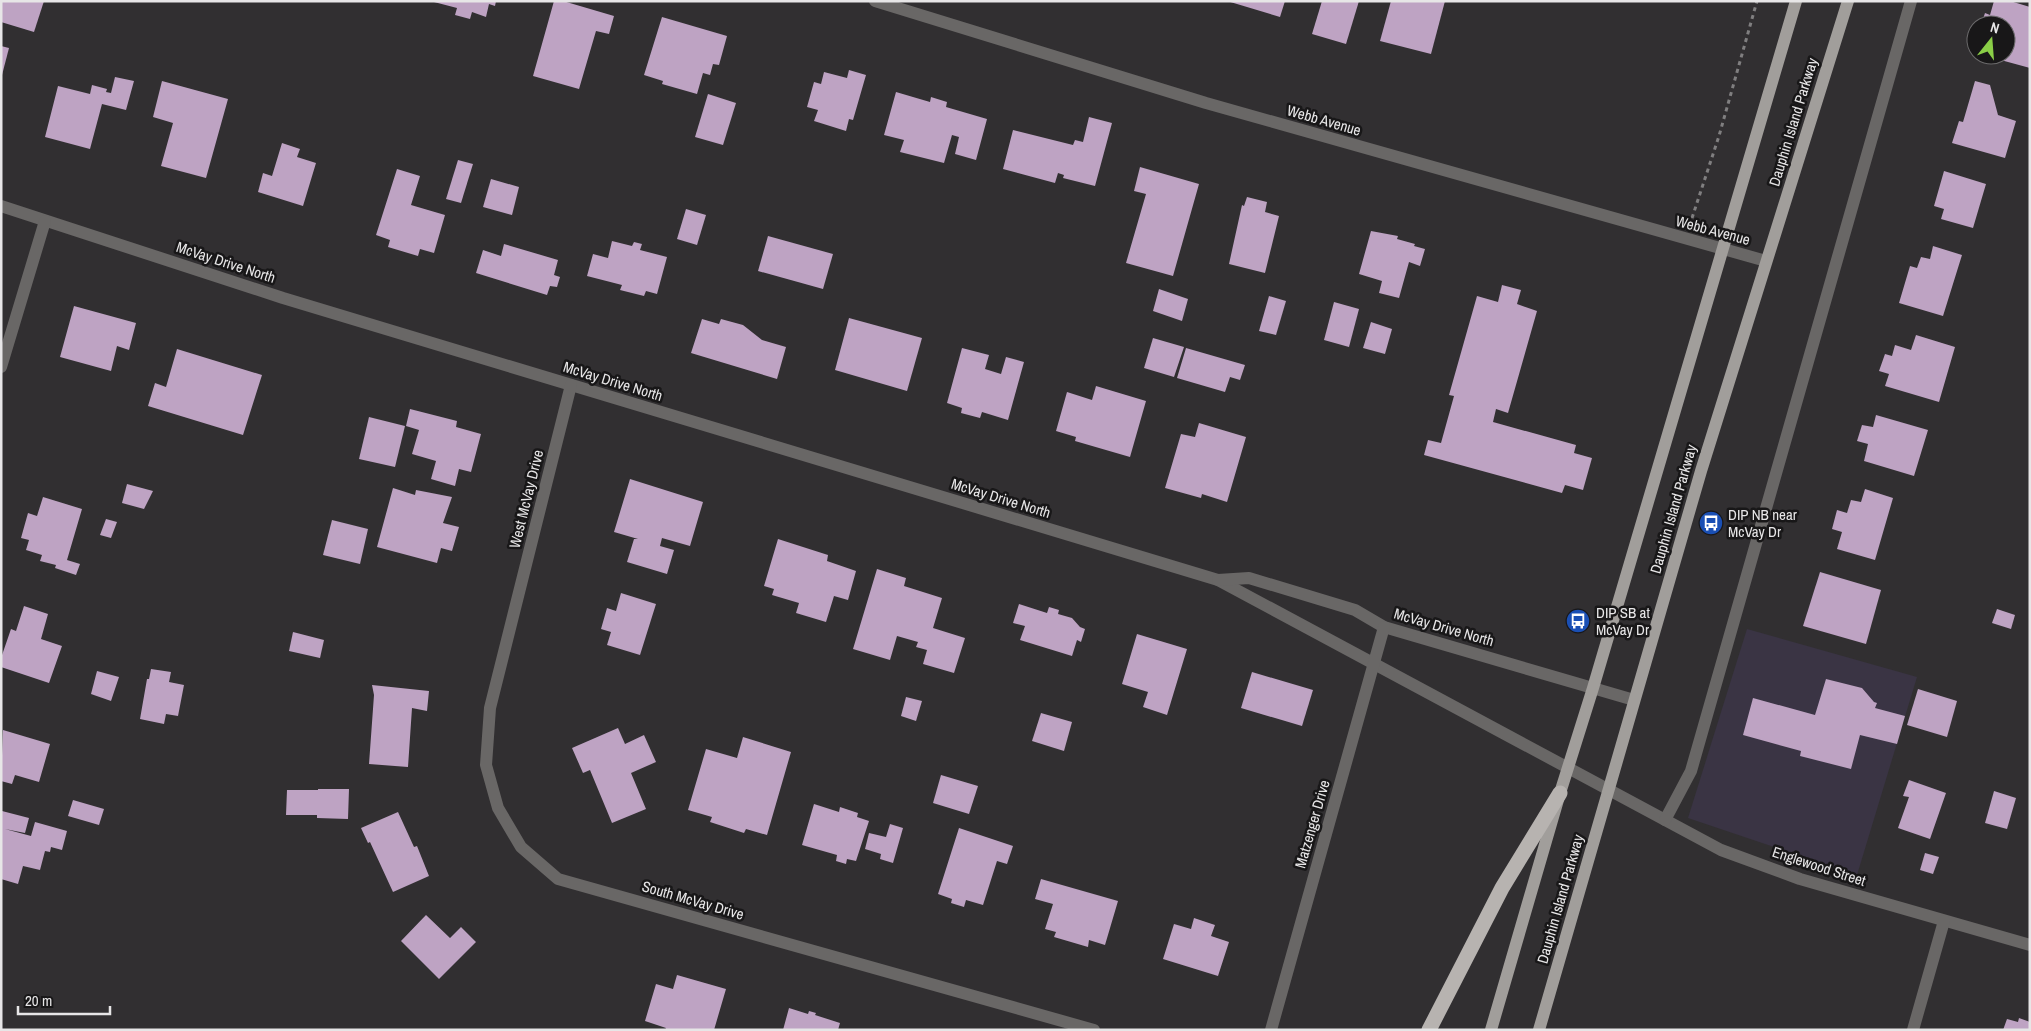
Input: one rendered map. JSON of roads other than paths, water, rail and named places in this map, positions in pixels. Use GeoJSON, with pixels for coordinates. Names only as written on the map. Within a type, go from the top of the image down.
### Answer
{"type":"FeatureCollection","features":[{"type":"Feature","properties":{"kind":"highway"},"geometry":{"type":"LineString","coordinates":[[1429,1030],[1502,888],[1560,793]]}},
{"type":"Feature","properties":{"kind":"main road","name":"Dauphin Island Parkway"},"geometry":{"type":"LineString","coordinates":[[1492,1030],[1560,793],[1593,688],[1796,1]]}},
{"type":"Feature","properties":{"kind":"main road","name":"Dauphin Island Parkway"},"geometry":{"type":"LineString","coordinates":[[1539,1030],[1701,471],[1848,1]]}},
{"type":"Feature","properties":{"kind":"street","name":"Webb Avenue"},"geometry":{"type":"LineString","coordinates":[[875,1],[1206,103],[1766,261]]}},
{"type":"Feature","properties":{"kind":"street"},"geometry":{"type":"LineString","coordinates":[[1665,820],[1691,770],[1911,1]]}},
{"type":"Feature","properties":{"kind":"street","name":"McVay Drive North"},"geometry":{"type":"LineString","coordinates":[[1,206],[283,298],[1218,580],[1608,790]]}},
{"type":"Feature","properties":{"kind":"street"},"geometry":{"type":"LineString","coordinates":[[1,367],[45,220]]}},
{"type":"Feature","properties":{"kind":"street","name":"West McVay Drive"},"geometry":{"type":"LineString","coordinates":[[512,621],[572,385]]}},
{"type":"Feature","properties":{"kind":"street","name":"McVay Drive North"},"geometry":{"type":"LineString","coordinates":[[1218,580],[1249,578],[1355,610],[1384,627],[1634,700]]}},
{"type":"Feature","properties":{"kind":"street","name":"South McVay Drive"},"geometry":{"type":"LineString","coordinates":[[512,621],[490,708],[486,765],[498,808],[522,847],[558,878],[1094,1030]]}},
{"type":"Feature","properties":{"kind":"street","name":"Matzenger Drive"},"geometry":{"type":"LineString","coordinates":[[1271,1030],[1384,627]]}},
{"type":"Feature","properties":{"kind":"street","name":"Englewood Street"},"geometry":{"type":"LineString","coordinates":[[1608,790],[1721,850],[1791,876],[2030,945]]}},
{"type":"Feature","properties":{"kind":"street"},"geometry":{"type":"LineString","coordinates":[[1913,1030],[1944,921]]}},
{"type":"Feature","properties":{"kind":"place","name":"DIP NB near McVay Dr"},"geometry":{"type":"Point","coordinates":[1711,523]}},
{"type":"Feature","properties":{"kind":"place","name":"DIP SB at McVay Dr"},"geometry":{"type":"Point","coordinates":[1578,621]}}]}
